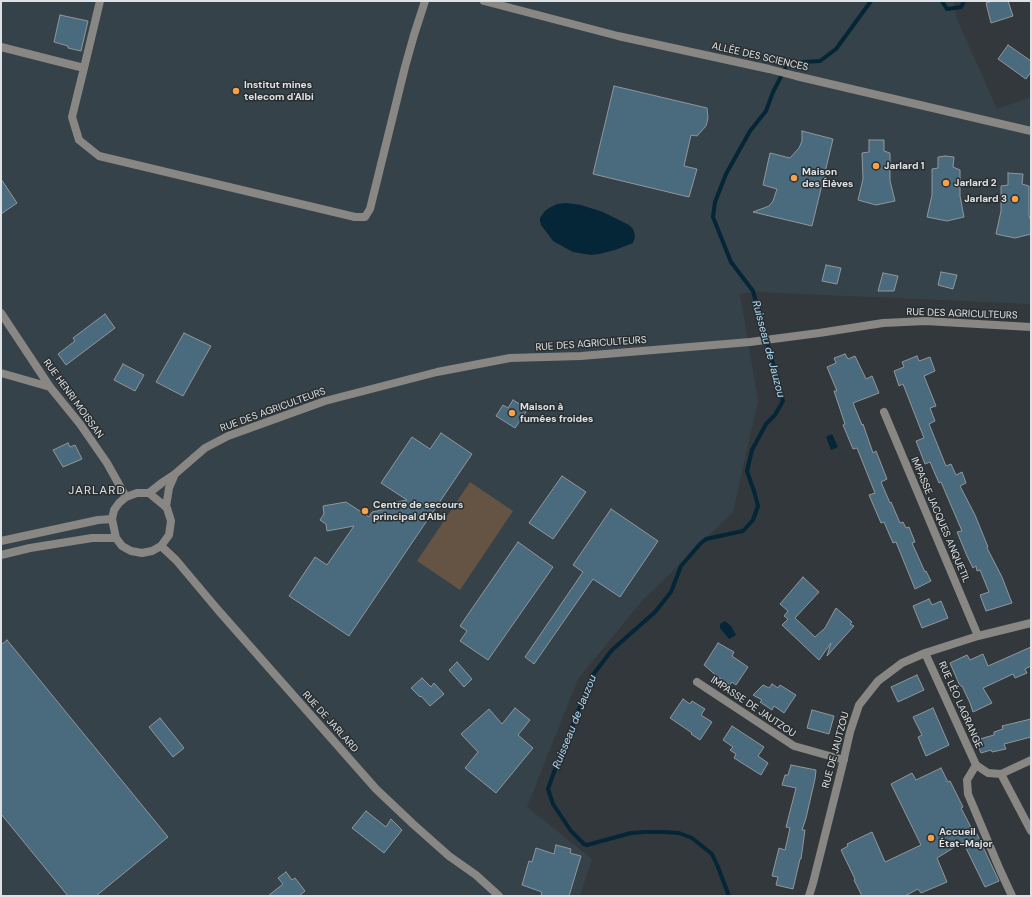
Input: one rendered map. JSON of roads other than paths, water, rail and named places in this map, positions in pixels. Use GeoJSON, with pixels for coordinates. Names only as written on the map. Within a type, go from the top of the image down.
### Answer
{"type":"FeatureCollection","features":[{"type":"Feature","properties":{"kind":"street"},"geometry":{"type":"LineString","coordinates":[[100,1],[72,117],[79,140],[98,156],[355,217],[365,217],[370,210],[407,60],[425,1]]}},
{"type":"Feature","properties":{"kind":"street","name":"ALLÉE DES SCIENCES"},"geometry":{"type":"LineString","coordinates":[[484,1],[618,36],[769,69],[1031,130]]}},
{"type":"Feature","properties":{"kind":"street"},"geometry":{"type":"LineString","coordinates":[[1,47],[84,68]]}},
{"type":"Feature","properties":{"kind":"street","name":"RUE HENRI MOISSAN"},"geometry":{"type":"LineString","coordinates":[[1,314],[50,387],[80,424],[107,463],[126,497]]}},
{"type":"Feature","properties":{"kind":"street","name":"RUE DES AGRICULTEURS"},"geometry":{"type":"LineString","coordinates":[[149,493],[162,482],[175,474],[205,448],[228,436],[325,401],[437,372],[510,358],[581,356],[750,342],[883,323],[914,321],[1031,327]]}},
{"type":"Feature","properties":{"kind":"street"},"geometry":{"type":"LineString","coordinates":[[1,373],[50,387]]}},
{"type":"Feature","properties":{"kind":"street","name":"IMPASSE JACQUES ANQUETIL"},"geometry":{"type":"LineString","coordinates":[[884,412],[978,636]]}},
{"type":"Feature","properties":{"kind":"street","name":"RUE DES AGRICULTEURS"},"geometry":{"type":"LineString","coordinates":[[161,546],[169,535],[171,521],[166,507],[169,488],[175,474]]}},
{"type":"Feature","properties":{"kind":"street"},"geometry":{"type":"LineString","coordinates":[[161,546],[152,551],[142,553],[131,551],[122,546],[116,538],[112,519],[114,510],[119,503],[126,497],[137,493],[149,493],[166,507]]}},
{"type":"Feature","properties":{"kind":"street"},"geometry":{"type":"LineString","coordinates":[[1,541],[98,520],[112,519]]}},
{"type":"Feature","properties":{"kind":"street"},"geometry":{"type":"LineString","coordinates":[[1,555],[30,548],[92,538],[116,538]]}},
{"type":"Feature","properties":{"kind":"street","name":"RUE DE JARLARD"},"geometry":{"type":"LineString","coordinates":[[161,546],[176,560],[218,610],[376,789],[449,856],[476,875],[498,896]]}},
{"type":"Feature","properties":{"kind":"street","name":"RUE DE JAUTZOU"},"geometry":{"type":"LineString","coordinates":[[809,896],[850,732],[859,705],[878,681],[902,663],[926,653],[978,636],[1031,623]]}},
{"type":"Feature","properties":{"kind":"street","name":"RUE LÉO LAGRANGE"},"geometry":{"type":"LineString","coordinates":[[926,653],[976,765],[988,773],[1001,774]]}},
{"type":"Feature","properties":{"kind":"street","name":"IMPASSE DE JAUTZOU"},"geometry":{"type":"LineString","coordinates":[[698,682],[794,746],[844,760]]}},
{"type":"Feature","properties":{"kind":"street"},"geometry":{"type":"LineString","coordinates":[[1031,760],[1001,774],[1031,831]]}},
{"type":"Feature","properties":{"kind":"street","name":"RUE LÉO LAGRANGE"},"geometry":{"type":"LineString","coordinates":[[976,765],[967,780],[968,794],[1012,896]]}},
{"type":"Feature","properties":{"kind":"water"},"geometry":{"type":"Polygon","coordinates":[[[566,203],[581,205],[603,212],[629,225],[634,232],[635,237],[633,243],[615,250],[591,255],[573,252],[553,241],[541,225],[540,218],[549,208],[557,204],[566,203]]]}},
{"type":"Feature","properties":{"kind":"water"},"geometry":{"type":"Polygon","coordinates":[[[832,434],[838,447],[831,450],[826,437],[832,434]]]}},
{"type":"Feature","properties":{"kind":"water"},"geometry":{"type":"Polygon","coordinates":[[[725,621],[731,626],[736,635],[729,639],[720,628],[720,624],[725,621]]]}},
{"type":"Feature","properties":{"kind":"waterway","name":"Ruisseau de Jauzou"},"geometry":{"type":"LineString","coordinates":[[729,896],[712,854],[692,838],[679,833],[645,832],[631,833],[587,845],[584,844],[571,831],[553,804],[548,789],[592,676],[612,650],[655,612],[671,592],[681,566],[700,544],[706,539],[743,531],[753,520],[758,506],[747,471],[752,450],[766,424],[775,415],[783,401],[753,291],[731,262],[713,217],[715,202],[726,174],[750,131],[766,111],[773,92],[788,63],[820,61],[836,49],[871,1]]}},
{"type":"Feature","properties":{"kind":"waterway","name":"Ruisseau de Jauzou"},"geometry":{"type":"LineString","coordinates":[[942,1],[947,9],[961,7],[964,1]]}},
{"type":"Feature","properties":{"kind":"place","name":"Institut mines telecom d'Albi"},"geometry":{"type":"Point","coordinates":[236,91]}},
{"type":"Feature","properties":{"kind":"place","name":"Jarlard 1"},"geometry":{"type":"Point","coordinates":[876,166]}},
{"type":"Feature","properties":{"kind":"place","name":"Maison des Élèves"},"geometry":{"type":"Point","coordinates":[794,178]}},
{"type":"Feature","properties":{"kind":"place","name":"Jarlard 2"},"geometry":{"type":"Point","coordinates":[946,183]}},
{"type":"Feature","properties":{"kind":"place","name":"Jarlard 3"},"geometry":{"type":"Point","coordinates":[1015,199]}},
{"type":"Feature","properties":{"kind":"place","name":"Maison à fumées froides"},"geometry":{"type":"Point","coordinates":[512,413]}},
{"type":"Feature","properties":{"kind":"place","name":"Centre de secours principal d'Albi"},"geometry":{"type":"Point","coordinates":[365,511]}},
{"type":"Feature","properties":{"kind":"place","name":"Accueil État-Major"},"geometry":{"type":"Point","coordinates":[931,838]}},
{"type":"Feature","properties":{"kind":"district","name":"JARLARD"},"geometry":{"type":"Point","coordinates":[97,491]}}]}
